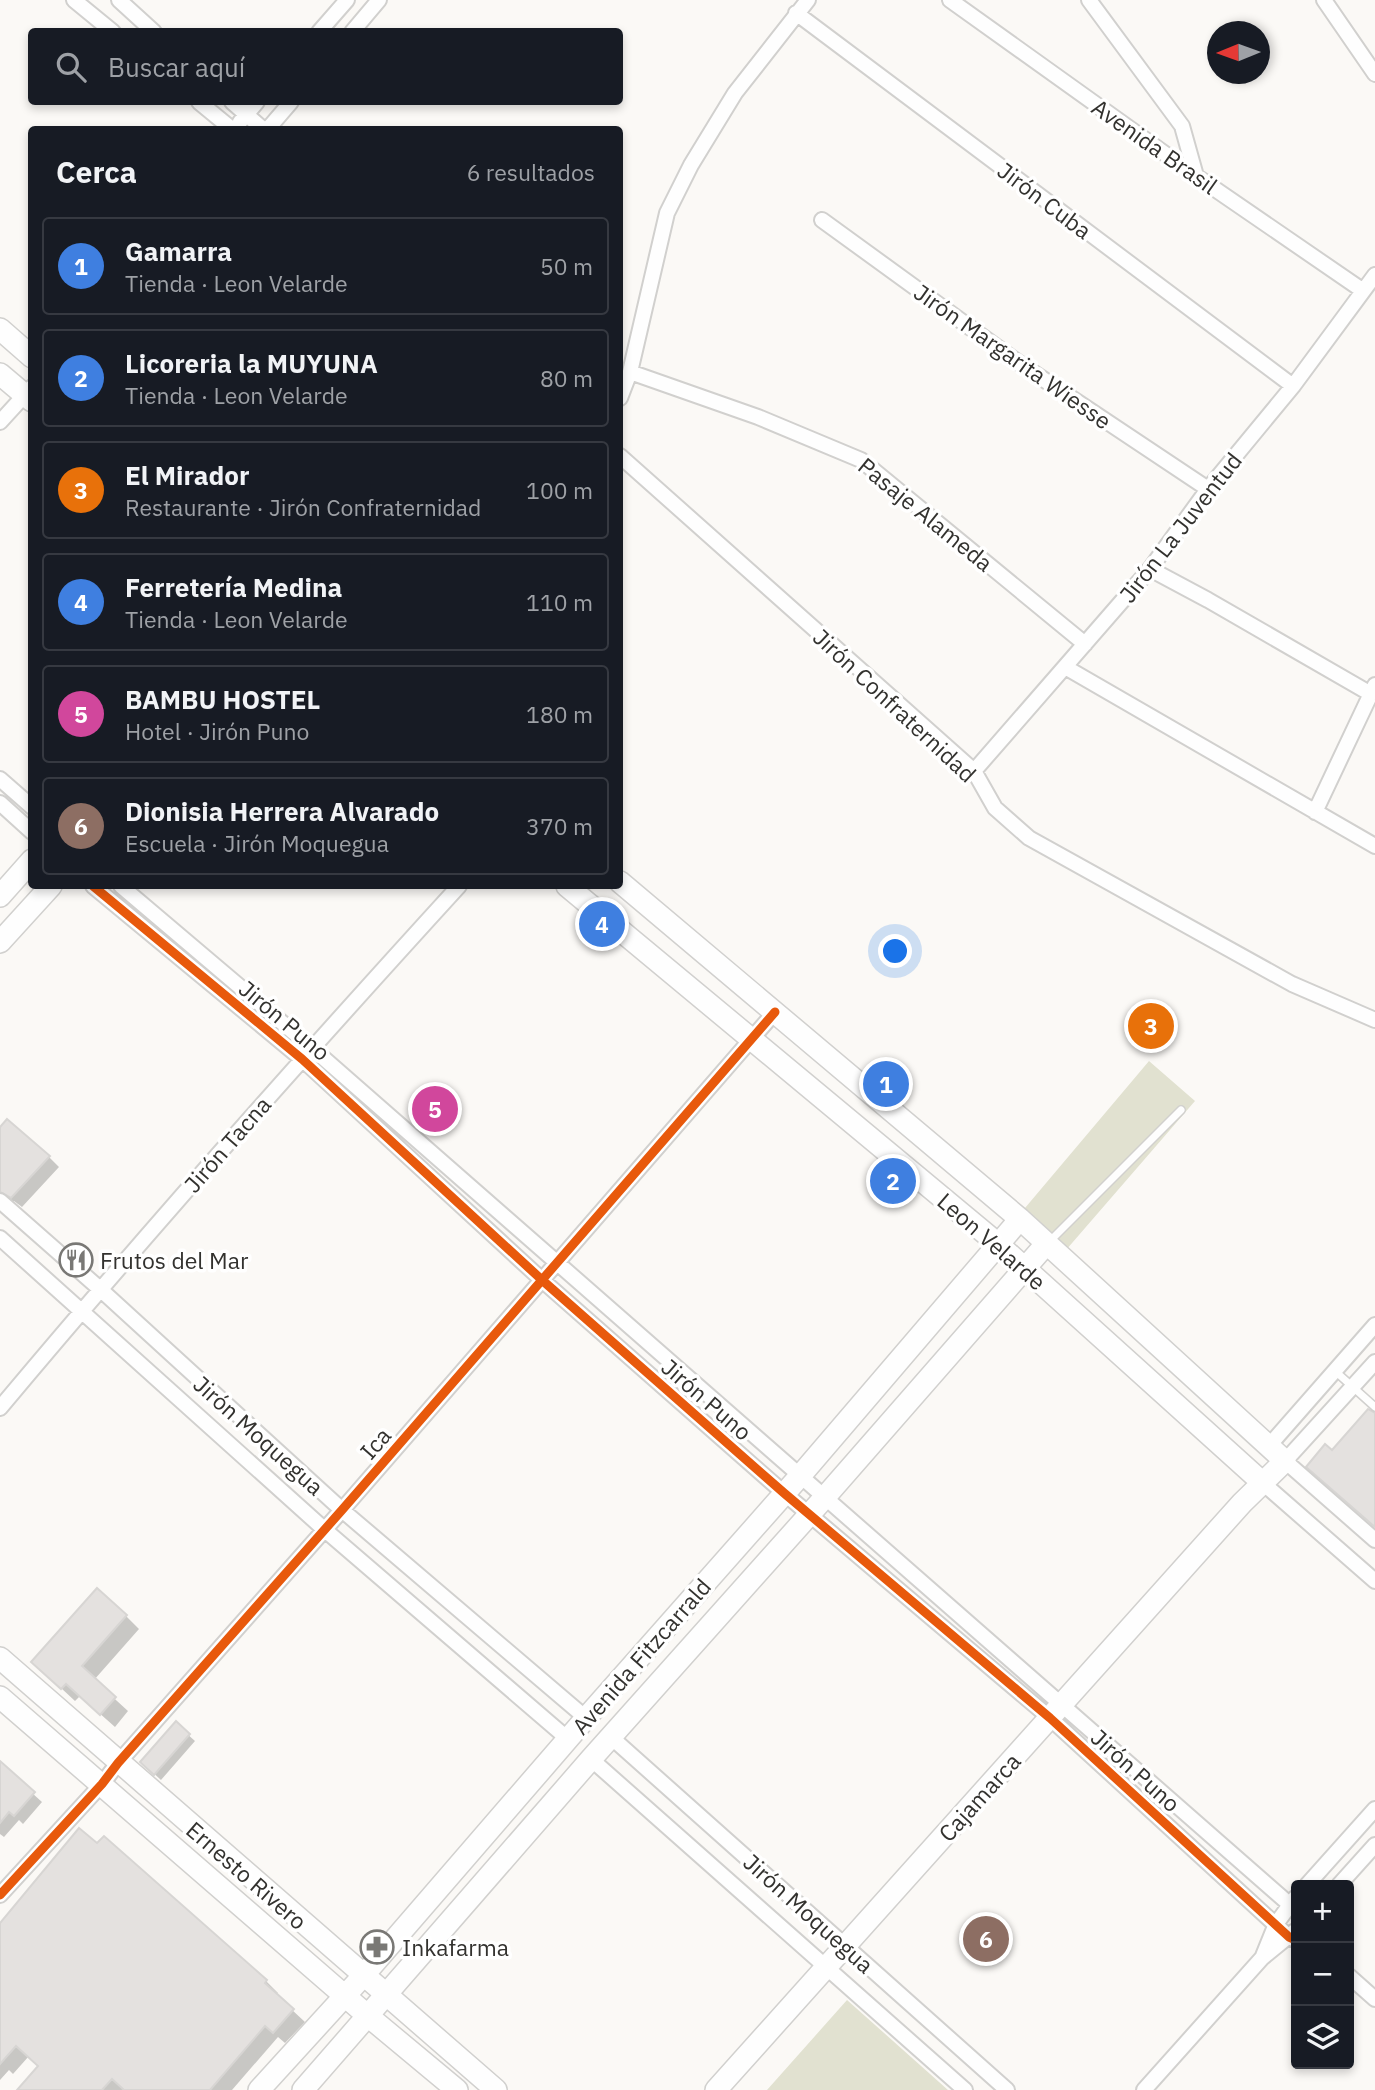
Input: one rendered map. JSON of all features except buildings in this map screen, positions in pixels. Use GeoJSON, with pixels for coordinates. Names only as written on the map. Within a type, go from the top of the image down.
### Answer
{"type":"FeatureCollection","features":[{"type":"Feature","properties":{"kind":"street"},"geometry":{"type":"LineString","coordinates":[[74,0],[108,28]]}},
{"type":"Feature","properties":{"kind":"street"},"geometry":{"type":"LineString","coordinates":[[118,0],[150,28]]}},
{"type":"Feature","properties":{"kind":"street"},"geometry":{"type":"LineString","coordinates":[[322,28],[347,0]]}},
{"type":"Feature","properties":{"kind":"street"},"geometry":{"type":"LineString","coordinates":[[355,28],[379,0]]}},
{"type":"Feature","properties":{"kind":"street"},"geometry":{"type":"LineString","coordinates":[[623,390],[630,372],[667,213],[691,165],[736,93],[808,0]]}},
{"type":"Feature","properties":{"kind":"street","name":"Avenida Brasil"},"geometry":{"type":"LineString","coordinates":[[950,0],[1196,176],[1362,289]]}},
{"type":"Feature","properties":{"kind":"street"},"geometry":{"type":"LineString","coordinates":[[1089,0],[1182,126],[1196,176]]}},
{"type":"Feature","properties":{"kind":"street"},"geometry":{"type":"LineString","coordinates":[[1324,0],[1375,74]]}},
{"type":"Feature","properties":{"kind":"street","name":"Jirón Cuba"},"geometry":{"type":"LineString","coordinates":[[796,13],[1293,386]]}},
{"type":"Feature","properties":{"kind":"street"},"geometry":{"type":"LineString","coordinates":[[203,105],[229,126]]}},
{"type":"Feature","properties":{"kind":"street"},"geometry":{"type":"LineString","coordinates":[[236,105],[260,126]]}},
{"type":"Feature","properties":{"kind":"street"},"geometry":{"type":"LineString","coordinates":[[237,126],[254,105]]}},
{"type":"Feature","properties":{"kind":"street"},"geometry":{"type":"LineString","coordinates":[[269,126],[288,105]]}},
{"type":"Feature","properties":{"kind":"street","name":"Jirón Margarita Wiesse"},"geometry":{"type":"LineString","coordinates":[[822,220],[1019,363],[1208,489]]}},
{"type":"Feature","properties":{"kind":"street","name":"Jirón La Juventud"},"geometry":{"type":"LineString","coordinates":[[974,771],[1150,569],[1208,489],[1293,386],[1362,289],[1375,275]]}},
{"type":"Feature","properties":{"kind":"street"},"geometry":{"type":"LineString","coordinates":[[0,329],[28,353]]}},
{"type":"Feature","properties":{"kind":"street","name":"Pasaje Alameda"},"geometry":{"type":"LineString","coordinates":[[630,372],[758,417],[861,460],[1085,644]]}},
{"type":"Feature","properties":{"kind":"street"},"geometry":{"type":"LineString","coordinates":[[0,374],[28,393]]}},
{"type":"Feature","properties":{"kind":"street"},"geometry":{"type":"LineString","coordinates":[[0,422],[28,395]]}},
{"type":"Feature","properties":{"kind":"street","name":"Jirón Confraternidad"},"geometry":{"type":"LineString","coordinates":[[623,459],[974,771],[995,807],[1028,838],[1292,984],[1375,1020]]}},
{"type":"Feature","properties":{"kind":"street"},"geometry":{"type":"LineString","coordinates":[[1150,569],[1373,689],[1315,812]]}},
{"type":"Feature","properties":{"kind":"street"},"geometry":{"type":"LineString","coordinates":[[1065,667],[1375,846]]}},
{"type":"Feature","properties":{"kind":"street"},"geometry":{"type":"LineString","coordinates":[[0,779],[28,804]]}},
{"type":"Feature","properties":{"kind":"street"},"geometry":{"type":"LineString","coordinates":[[0,803],[28,828]]}},
{"type":"Feature","properties":{"kind":"street"},"geometry":{"type":"LineString","coordinates":[[0,896],[28,864]]}},
{"type":"Feature","properties":{"kind":"street","name":"Leon Velarde"},"geometry":{"type":"LineString","coordinates":[[623,885],[1020,1219],[1268,1447],[1375,1540]]}},
{"type":"Feature","properties":{"kind":"street"},"geometry":{"type":"LineString","coordinates":[[0,942],[48,889]]}},
{"type":"Feature","properties":{"kind":"street","name":"Jirón Puno"},"geometry":{"type":"LineString","coordinates":[[97,889],[307,1054],[557,1263],[825,1497],[1056,1711],[1276,1924],[1291,1934]]}},
{"type":"Feature","properties":{"kind":"street","name":"Jirón Puno"},"geometry":{"type":"LineString","coordinates":[[124,889],[307,1054],[542,1280],[784,1493],[1291,1902]]}},
{"type":"Feature","properties":{"kind":"street","name":"Jirón Tacna"},"geometry":{"type":"LineString","coordinates":[[0,1408],[100,1289],[456,889]]}},
{"type":"Feature","properties":{"kind":"street","name":"Leon Velarde"},"geometry":{"type":"LineString","coordinates":[[572,889],[998,1244],[1375,1581]]}},
{"type":"Feature","properties":{"kind":"street","name":"Ica"},"geometry":{"type":"LineString","coordinates":[[0,1895],[102,1784],[325,1530],[775,1012]]}},
{"type":"Feature","properties":{"kind":"street","name":"Jirón Moquegua"},"geometry":{"type":"LineString","coordinates":[[0,1201],[342,1510],[586,1717]]}},
{"type":"Feature","properties":{"kind":"street","name":"Avenida Fitzcarrald"},"geometry":{"type":"LineString","coordinates":[[258,2090],[363,1976],[586,1717],[800,1476],[1020,1219]]}},
{"type":"Feature","properties":{"kind":"street","name":"Jirón Moquegua"},"geometry":{"type":"LineString","coordinates":[[0,1238],[325,1530],[568,1739]]}},
{"type":"Feature","properties":{"kind":"street","name":"Avenida Fitzcarrald"},"geometry":{"type":"LineString","coordinates":[[303,2090],[1047,1243]]}},
{"type":"Feature","properties":{"kind":"street"},"geometry":{"type":"LineString","coordinates":[[1257,1478],[1268,1447],[1375,1325]]}},
{"type":"Feature","properties":{"kind":"street"},"geometry":{"type":"LineString","coordinates":[[1257,1478],[1285,1461],[1375,1362]]}},
{"type":"Feature","properties":{"kind":"street","name":"Cajamarca"},"geometry":{"type":"LineString","coordinates":[[716,2090],[1242,1503],[1257,1478]]}},
{"type":"Feature","properties":{"kind":"street","name":"Ernesto Rivero"},"geometry":{"type":"LineString","coordinates":[[0,1658],[490,2088]]}},
{"type":"Feature","properties":{"kind":"street","name":"Ernesto Rivero"},"geometry":{"type":"LineString","coordinates":[[0,1697],[457,2090]]}},
{"type":"Feature","properties":{"kind":"street","name":"Jirón Moquegua"},"geometry":{"type":"LineString","coordinates":[[611,1737],[1007,2090]]}},
{"type":"Feature","properties":{"kind":"street","name":"Jirón Moquegua"},"geometry":{"type":"LineString","coordinates":[[591,1759],[965,2090]]}},
{"type":"Feature","properties":{"kind":"street"},"geometry":{"type":"LineString","coordinates":[[1311,1880],[1375,1809]]}},
{"type":"Feature","properties":{"kind":"street"},"geometry":{"type":"LineString","coordinates":[[1343,1880],[1375,1844]]}},
{"type":"Feature","properties":{"kind":"street"},"geometry":{"type":"LineString","coordinates":[[1262,1958],[1276,1924],[1291,1907]]}},
{"type":"Feature","properties":{"kind":"street"},"geometry":{"type":"LineString","coordinates":[[1144,2090],[1262,1958],[1291,1938]]}},
{"type":"Feature","properties":{"kind":"street"},"geometry":{"type":"LineString","coordinates":[[1354,1980],[1375,1999]]}},
{"type":"Feature","properties":{"kind":"lane"},"geometry":{"type":"LineString","coordinates":[[1047,1243],[1181,1110]]}},
{"type":"Feature","properties":{"kind":"lane"},"geometry":{"type":"LineString","coordinates":[[1335,1370],[1375,1407]]}},
{"type":"Feature","properties":{"kind":"green space"},"geometry":{"type":"Polygon","coordinates":[[[1149,1061],[1195,1101],[1066,1250],[1025,1208],[1149,1061]]]}},
{"type":"Feature","properties":{"kind":"green space"},"geometry":{"type":"Polygon","coordinates":[[[847,2000],[948,2090],[767,2090],[847,2000]]]}},
{"type":"Feature","properties":{"kind":"cycle path"},"geometry":{"type":"LineString","coordinates":[[97,889],[302,1059],[542,1280],[784,1493],[1050,1718],[1291,1938]]}},
{"type":"Feature","properties":{"kind":"cycle path"},"geometry":{"type":"LineString","coordinates":[[0,1895],[102,1784],[775,1012]]}},
{"type":"Feature","properties":{"kind":"place","name":"Ferretería Medina"},"geometry":{"type":"Point","coordinates":[602,924]}},
{"type":"Feature","properties":{"kind":"place","name":"El Mirador"},"geometry":{"type":"Point","coordinates":[1151,1026]}},
{"type":"Feature","properties":{"kind":"place","name":"Gamarra"},"geometry":{"type":"Point","coordinates":[886,1084]}},
{"type":"Feature","properties":{"kind":"place","name":"BAMBU HOSTEL"},"geometry":{"type":"Point","coordinates":[435,1109]}},
{"type":"Feature","properties":{"kind":"place","name":"Licoreria la MUYUNA"},"geometry":{"type":"Point","coordinates":[893,1181]}},
{"type":"Feature","properties":{"kind":"place","name":"Frutos del Mar"},"geometry":{"type":"Point","coordinates":[76,1260]}},
{"type":"Feature","properties":{"kind":"place","name":"Dionisia Herrera Alvarado"},"geometry":{"type":"Point","coordinates":[986,1939]}},
{"type":"Feature","properties":{"kind":"place","name":"Inkafarma"},"geometry":{"type":"Point","coordinates":[377,1947]}}]}
